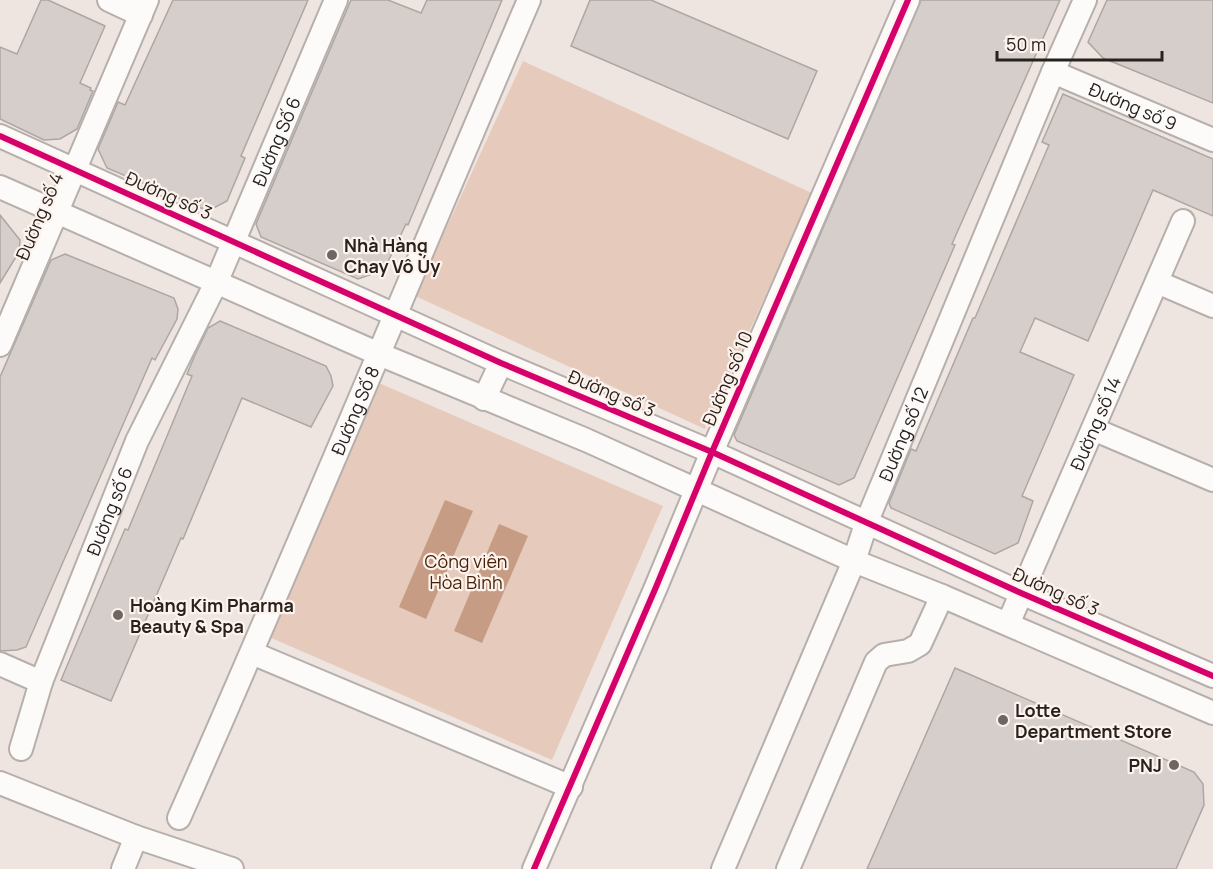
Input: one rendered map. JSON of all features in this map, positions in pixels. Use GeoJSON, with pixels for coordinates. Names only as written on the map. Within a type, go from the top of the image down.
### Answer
{"type":"FeatureCollection","features":[{"type":"Feature","properties":{"kind":"street"},"geometry":{"type":"LineString","coordinates":[[109,0],[144,7]]}},
{"type":"Feature","properties":{"kind":"street","name":"Đường Số 6"},"geometry":{"type":"LineString","coordinates":[[216,283],[336,0]]}},
{"type":"Feature","properties":{"kind":"street","name":"Đường Số 8"},"geometry":{"type":"LineString","coordinates":[[179,818],[252,653],[529,0]]}},
{"type":"Feature","properties":{"kind":"street","name":"Đường số 10"},"geometry":{"type":"LineString","coordinates":[[534,869],[908,0]]}},
{"type":"Feature","properties":{"kind":"street","name":"Đường số 12"},"geometry":{"type":"LineString","coordinates":[[723,869],[854,561],[867,521],[1084,0]]}},
{"type":"Feature","properties":{"kind":"street","name":"Đường số 4"},"geometry":{"type":"LineString","coordinates":[[0,345],[144,7]]}},
{"type":"Feature","properties":{"kind":"street","name":"Đường số 9"},"geometry":{"type":"LineString","coordinates":[[1053,72],[1213,140]]}},
{"type":"Feature","properties":{"kind":"street","name":"Đường số 3"},"geometry":{"type":"LineString","coordinates":[[0,136],[235,240],[501,363],[712,452],[1021,593],[1213,676]]}},
{"type":"Feature","properties":{"kind":"street"},"geometry":{"type":"LineString","coordinates":[[0,187],[379,354],[586,440],[854,561],[942,596],[1213,713]]}},
{"type":"Feature","properties":{"kind":"street","name":"Đường số 14"},"geometry":{"type":"LineString","coordinates":[[1008,624],[1183,221]]}},
{"type":"Feature","properties":{"kind":"street"},"geometry":{"type":"LineString","coordinates":[[1157,282],[1213,306]]}},
{"type":"Feature","properties":{"kind":"street","name":"Đường số 6"},"geometry":{"type":"LineString","coordinates":[[21,749],[41,682],[137,441],[216,283]]}},
{"type":"Feature","properties":{"kind":"street"},"geometry":{"type":"LineString","coordinates":[[484,399],[501,363]]}},
{"type":"Feature","properties":{"kind":"street","name":"Đường số 3"},"geometry":{"type":"LineString","coordinates":[[586,440],[602,404]]}},
{"type":"Feature","properties":{"kind":"street"},"geometry":{"type":"LineString","coordinates":[[1093,429],[1213,480]]}},
{"type":"Feature","properties":{"kind":"street"},"geometry":{"type":"LineString","coordinates":[[788,869],[876,662],[884,655],[908,651],[920,644],[942,596]]}},
{"type":"Feature","properties":{"kind":"street"},"geometry":{"type":"LineString","coordinates":[[252,653],[570,787]]}},
{"type":"Feature","properties":{"kind":"street"},"geometry":{"type":"LineString","coordinates":[[0,664],[41,682]]}},
{"type":"Feature","properties":{"kind":"street"},"geometry":{"type":"LineString","coordinates":[[0,783],[136,837],[224,868]]}},
{"type":"Feature","properties":{"kind":"street"},"geometry":{"type":"LineString","coordinates":[[123,869],[136,837]]}},
{"type":"Feature","properties":{"kind":"green space"},"geometry":{"type":"Polygon","coordinates":[[[523,61],[812,193],[705,429],[415,296],[523,61]]]}},
{"type":"Feature","properties":{"kind":"green space","name":"Công viên Hòa Bình"},"geometry":{"type":"Polygon","coordinates":[[[379,383],[663,506],[552,760],[269,637],[379,383]]]}},
{"type":"Feature","properties":{"kind":"shaded area"},"geometry":{"type":"Polygon","coordinates":[[[445,500],[473,511],[426,619],[399,607],[445,500]]]}},
{"type":"Feature","properties":{"kind":"shaded area"},"geometry":{"type":"Polygon","coordinates":[[[499,524],[528,536],[482,643],[454,631],[499,524]]]}},
{"type":"Feature","properties":{"kind":"building"},"geometry":{"type":"Polygon","coordinates":[[[41,0],[48,0],[105,26],[80,83],[93,91],[77,129],[60,139],[44,140],[0,119],[0,47],[17,54],[41,0]]]}},
{"type":"Feature","properties":{"kind":"building"},"geometry":{"type":"Polygon","coordinates":[[[173,0],[308,0],[241,156],[245,158],[227,201],[208,211],[107,168],[98,149],[118,102],[125,105],[173,0]]]}},
{"type":"Feature","properties":{"kind":"building"},"geometry":{"type":"Polygon","coordinates":[[[351,0],[388,0],[421,13],[427,0],[502,0],[408,225],[406,224],[384,270],[358,279],[261,237],[256,224],[351,0]]]}},
{"type":"Feature","properties":{"kind":"building"},"geometry":{"type":"Polygon","coordinates":[[[590,0],[651,0],[817,71],[788,139],[571,46],[590,0]]]}},
{"type":"Feature","properties":{"kind":"building"},"geometry":{"type":"Polygon","coordinates":[[[921,0],[1060,0],[952,244],[955,245],[854,478],[839,485],[737,441],[734,435],[921,0]]]}},
{"type":"Feature","properties":{"kind":"building"},"geometry":{"type":"Polygon","coordinates":[[[1107,0],[1213,0],[1213,103],[1103,58],[1088,42],[1107,0]]]}},
{"type":"Feature","properties":{"kind":"building"},"geometry":{"type":"Polygon","coordinates":[[[1063,94],[1213,159],[1213,216],[1153,190],[1088,341],[1035,318],[1020,352],[1074,375],[1022,496],[1033,501],[1018,543],[995,554],[891,508],[889,503],[911,449],[916,451],[1049,145],[1042,142],[1063,94]]]}},
{"type":"Feature","properties":{"kind":"building"},"geometry":{"type":"Polygon","coordinates":[[[0,215],[20,240],[19,252],[0,283],[0,215]]]}},
{"type":"Feature","properties":{"kind":"building"},"geometry":{"type":"Polygon","coordinates":[[[65,254],[174,298],[178,309],[177,319],[155,360],[152,358],[26,647],[0,651],[0,377],[51,260],[65,254]]]}},
{"type":"Feature","properties":{"kind":"building"},"geometry":{"type":"Polygon","coordinates":[[[220,321],[326,366],[333,386],[311,427],[242,398],[111,701],[61,680],[125,529],[128,530],[192,376],[187,374],[195,355],[208,328],[220,321]]]}},
{"type":"Feature","properties":{"kind":"building","name":"Lotte Department Store"},"geometry":{"type":"Polygon","coordinates":[[[955,668],[1194,772],[1203,784],[1204,805],[1176,869],[867,869],[955,668]]]}},
{"type":"Feature","properties":{"kind":"cycle path"},"geometry":{"type":"LineString","coordinates":[[534,869],[908,0]]}},
{"type":"Feature","properties":{"kind":"cycle path"},"geometry":{"type":"LineString","coordinates":[[0,136],[501,363],[712,452],[1021,593],[1213,676]]}},
{"type":"Feature","properties":{"kind":"place","name":"Nhà Hàng Chay Vô Úy"},"geometry":{"type":"Point","coordinates":[332,255]}},
{"type":"Feature","properties":{"kind":"place","name":"Hoàng Kim Pharma Beauty & Spa"},"geometry":{"type":"Point","coordinates":[118,615]}},
{"type":"Feature","properties":{"kind":"place","name":"Lotte Department Store"},"geometry":{"type":"Point","coordinates":[1003,720]}},
{"type":"Feature","properties":{"kind":"place","name":"PNJ"},"geometry":{"type":"Point","coordinates":[1174,765]}}]}
